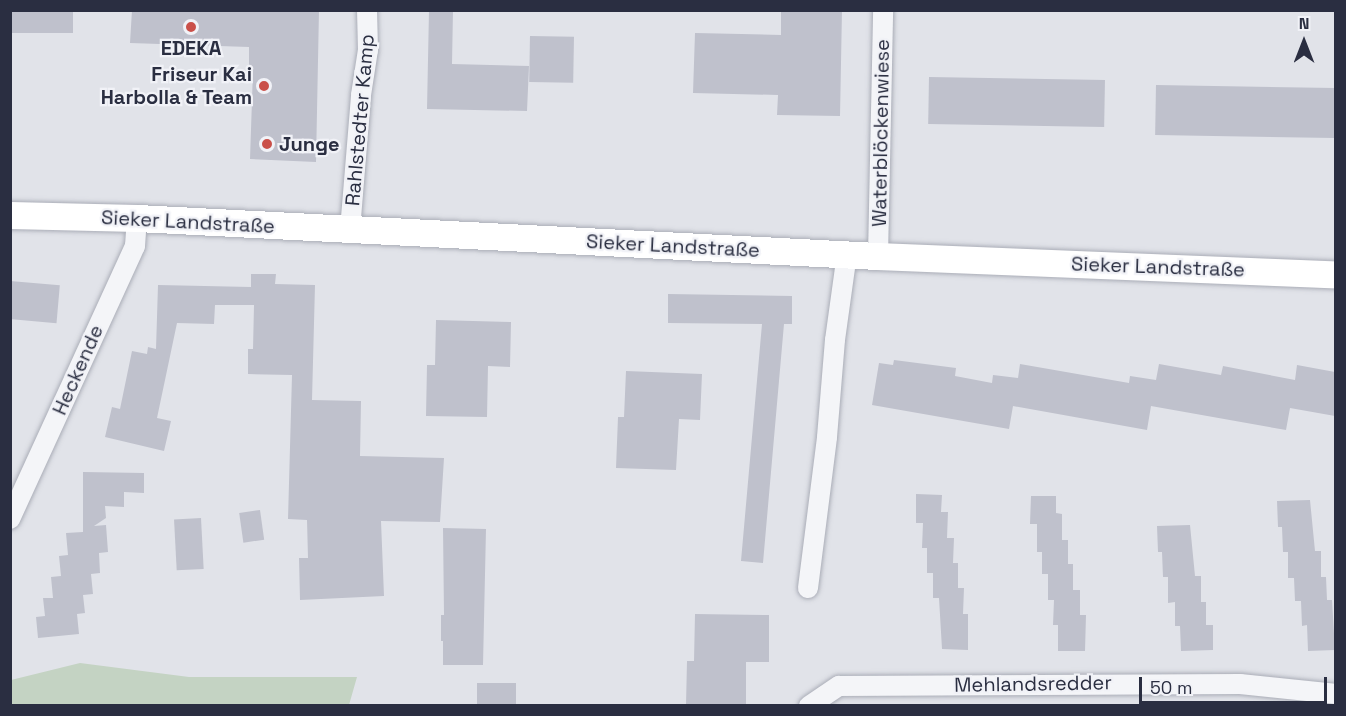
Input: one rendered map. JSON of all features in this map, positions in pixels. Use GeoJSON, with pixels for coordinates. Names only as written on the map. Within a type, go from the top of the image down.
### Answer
{"type":"FeatureCollection","features":[{"type":"Feature","properties":{"kind":"main road","name":"Sieker Landstraße"},"geometry":{"type":"LineString","coordinates":[[10,215],[137,218],[878,256],[1335,274]]}},
{"type":"Feature","properties":{"kind":"street","name":"Rahlstedter Kamp"},"geometry":{"type":"LineString","coordinates":[[350,230],[361,95],[369,50],[367,10]]}},
{"type":"Feature","properties":{"kind":"street","name":"Waterblöckenwiese"},"geometry":{"type":"LineString","coordinates":[[878,256],[883,10]]}},
{"type":"Feature","properties":{"kind":"street","name":"Heckende"},"geometry":{"type":"LineString","coordinates":[[10,519],[135,246],[137,218]]}},
{"type":"Feature","properties":{"kind":"street"},"geometry":{"type":"LineString","coordinates":[[808,588],[827,437],[835,339],[847,254]]}},
{"type":"Feature","properties":{"kind":"street","name":"Mehlandsredder"},"geometry":{"type":"LineString","coordinates":[[808,705],[839,686],[1240,684],[1335,694]]}},
{"type":"Feature","properties":{"kind":"green space"},"geometry":{"type":"Polygon","coordinates":[[[80,663],[189,677],[357,677],[349,705],[11,705],[11,680],[80,663]]]}},
{"type":"Feature","properties":{"kind":"building"},"geometry":{"type":"Polygon","coordinates":[[[10,10],[73,10],[73,33],[10,33],[10,10]]]}},
{"type":"Feature","properties":{"kind":"building"},"geometry":{"type":"Polygon","coordinates":[[[132,10],[319,10],[316,162],[250,159],[253,70],[249,69],[249,47],[130,43],[132,10]]]}},
{"type":"Feature","properties":{"kind":"building"},"geometry":{"type":"Polygon","coordinates":[[[429,10],[453,10],[452,64],[529,66],[527,111],[427,109],[429,10]]]}},
{"type":"Feature","properties":{"kind":"building"},"geometry":{"type":"Polygon","coordinates":[[[781,10],[842,10],[840,116],[777,115],[778,95],[693,93],[695,33],[781,35],[781,10]]]}},
{"type":"Feature","properties":{"kind":"building"},"geometry":{"type":"Polygon","coordinates":[[[530,36],[574,37],[573,83],[529,82],[530,36]]]}},
{"type":"Feature","properties":{"kind":"building"},"geometry":{"type":"Polygon","coordinates":[[[929,77],[1105,80],[1104,127],[928,124],[929,77]]]}},
{"type":"Feature","properties":{"kind":"building"},"geometry":{"type":"Polygon","coordinates":[[[1156,85],[1335,88],[1334,138],[1155,135],[1156,85]]]}},
{"type":"Feature","properties":{"kind":"building"},"geometry":{"type":"Polygon","coordinates":[[[251,274],[276,274],[275,284],[315,285],[312,400],[361,401],[360,456],[444,458],[440,522],[381,521],[384,596],[300,600],[299,558],[308,558],[307,520],[288,519],[292,375],[248,374],[248,349],[253,349],[254,305],[215,305],[214,324],[177,323],[157,418],[171,421],[164,451],[105,437],[112,407],[120,409],[132,351],[147,354],[148,347],[156,349],[158,285],[251,287],[251,274]]]}},
{"type":"Feature","properties":{"kind":"building"},"geometry":{"type":"Polygon","coordinates":[[[10,281],[60,285],[56,323],[10,319],[10,281]]]}},
{"type":"Feature","properties":{"kind":"building"},"geometry":{"type":"Polygon","coordinates":[[[668,294],[792,296],[792,324],[784,324],[763,563],[741,561],[762,324],[668,323],[668,294]]]}},
{"type":"Feature","properties":{"kind":"building"},"geometry":{"type":"Polygon","coordinates":[[[436,320],[511,322],[510,367],[488,366],[487,417],[426,416],[427,365],[435,365],[436,320]]]}},
{"type":"Feature","properties":{"kind":"building"},"geometry":{"type":"Polygon","coordinates":[[[894,360],[956,368],[955,376],[992,383],[993,375],[1018,378],[1020,364],[1129,383],[1130,376],[1156,380],[1159,364],[1221,375],[1223,366],[1295,380],[1297,365],[1335,372],[1335,416],[1290,408],[1286,430],[1151,406],[1147,430],[1013,406],[1009,429],[872,405],[879,363],[893,365],[894,360]]]}},
{"type":"Feature","properties":{"kind":"building"},"geometry":{"type":"Polygon","coordinates":[[[626,371],[702,374],[700,420],[679,419],[676,470],[616,468],[618,417],[624,417],[626,371]]]}},
{"type":"Feature","properties":{"kind":"building"},"geometry":{"type":"Polygon","coordinates":[[[83,472],[144,473],[144,493],[124,492],[124,507],[105,506],[106,518],[94,526],[106,525],[108,552],[99,553],[100,573],[91,574],[93,594],[83,595],[85,613],[77,614],[79,634],[38,638],[36,617],[45,616],[43,598],[53,598],[51,577],[61,576],[59,556],[68,555],[66,533],[83,532],[83,472]]]}},
{"type":"Feature","properties":{"kind":"building"},"geometry":{"type":"Polygon","coordinates":[[[916,494],[942,495],[941,512],[948,512],[947,538],[954,538],[953,563],[958,563],[958,588],[964,588],[963,614],[968,614],[968,650],[942,649],[939,598],[933,598],[933,573],[927,573],[927,548],[922,548],[923,523],[916,523],[916,494]]]}},
{"type":"Feature","properties":{"kind":"building"},"geometry":{"type":"Polygon","coordinates":[[[1031,496],[1056,496],[1056,513],[1062,514],[1062,540],[1068,540],[1068,564],[1073,564],[1073,590],[1080,590],[1080,615],[1086,615],[1085,651],[1058,651],[1058,625],[1053,625],[1054,600],[1048,600],[1048,574],[1042,574],[1042,552],[1037,552],[1037,524],[1030,524],[1031,496]]]}},
{"type":"Feature","properties":{"kind":"building"},"geometry":{"type":"Polygon","coordinates":[[[1310,500],[1315,551],[1321,551],[1321,577],[1326,577],[1327,600],[1332,600],[1335,650],[1308,651],[1307,625],[1302,626],[1301,601],[1295,601],[1294,578],[1288,578],[1288,552],[1283,552],[1282,527],[1278,527],[1277,501],[1310,500]]]}},
{"type":"Feature","properties":{"kind":"building"},"geometry":{"type":"Polygon","coordinates":[[[260,510],[264,540],[243,543],[239,513],[260,510]]]}},
{"type":"Feature","properties":{"kind":"building"},"geometry":{"type":"Polygon","coordinates":[[[201,518],[204,569],[177,570],[174,519],[201,518]]]}},
{"type":"Feature","properties":{"kind":"building"},"geometry":{"type":"Polygon","coordinates":[[[1190,525],[1195,576],[1201,576],[1201,602],[1206,602],[1206,625],[1213,625],[1213,650],[1181,651],[1180,626],[1175,626],[1175,602],[1168,603],[1168,577],[1163,577],[1162,552],[1158,552],[1157,526],[1190,525]]]}},
{"type":"Feature","properties":{"kind":"building"},"geometry":{"type":"Polygon","coordinates":[[[443,528],[486,529],[483,665],[443,665],[441,615],[444,615],[443,528]]]}},
{"type":"Feature","properties":{"kind":"building"},"geometry":{"type":"Polygon","coordinates":[[[695,614],[769,615],[769,662],[746,662],[746,705],[686,705],[687,661],[694,661],[695,614]]]}},
{"type":"Feature","properties":{"kind":"building"},"geometry":{"type":"Polygon","coordinates":[[[477,683],[516,683],[516,705],[477,705],[477,683]]]}},
{"type":"Feature","properties":{"kind":"place","name":"EDEKA"},"geometry":{"type":"Point","coordinates":[191,27]}},
{"type":"Feature","properties":{"kind":"place","name":"Friseur Kai Harbolla & Team"},"geometry":{"type":"Point","coordinates":[264,86]}},
{"type":"Feature","properties":{"kind":"place","name":"Junge"},"geometry":{"type":"Point","coordinates":[267,144]}}]}
